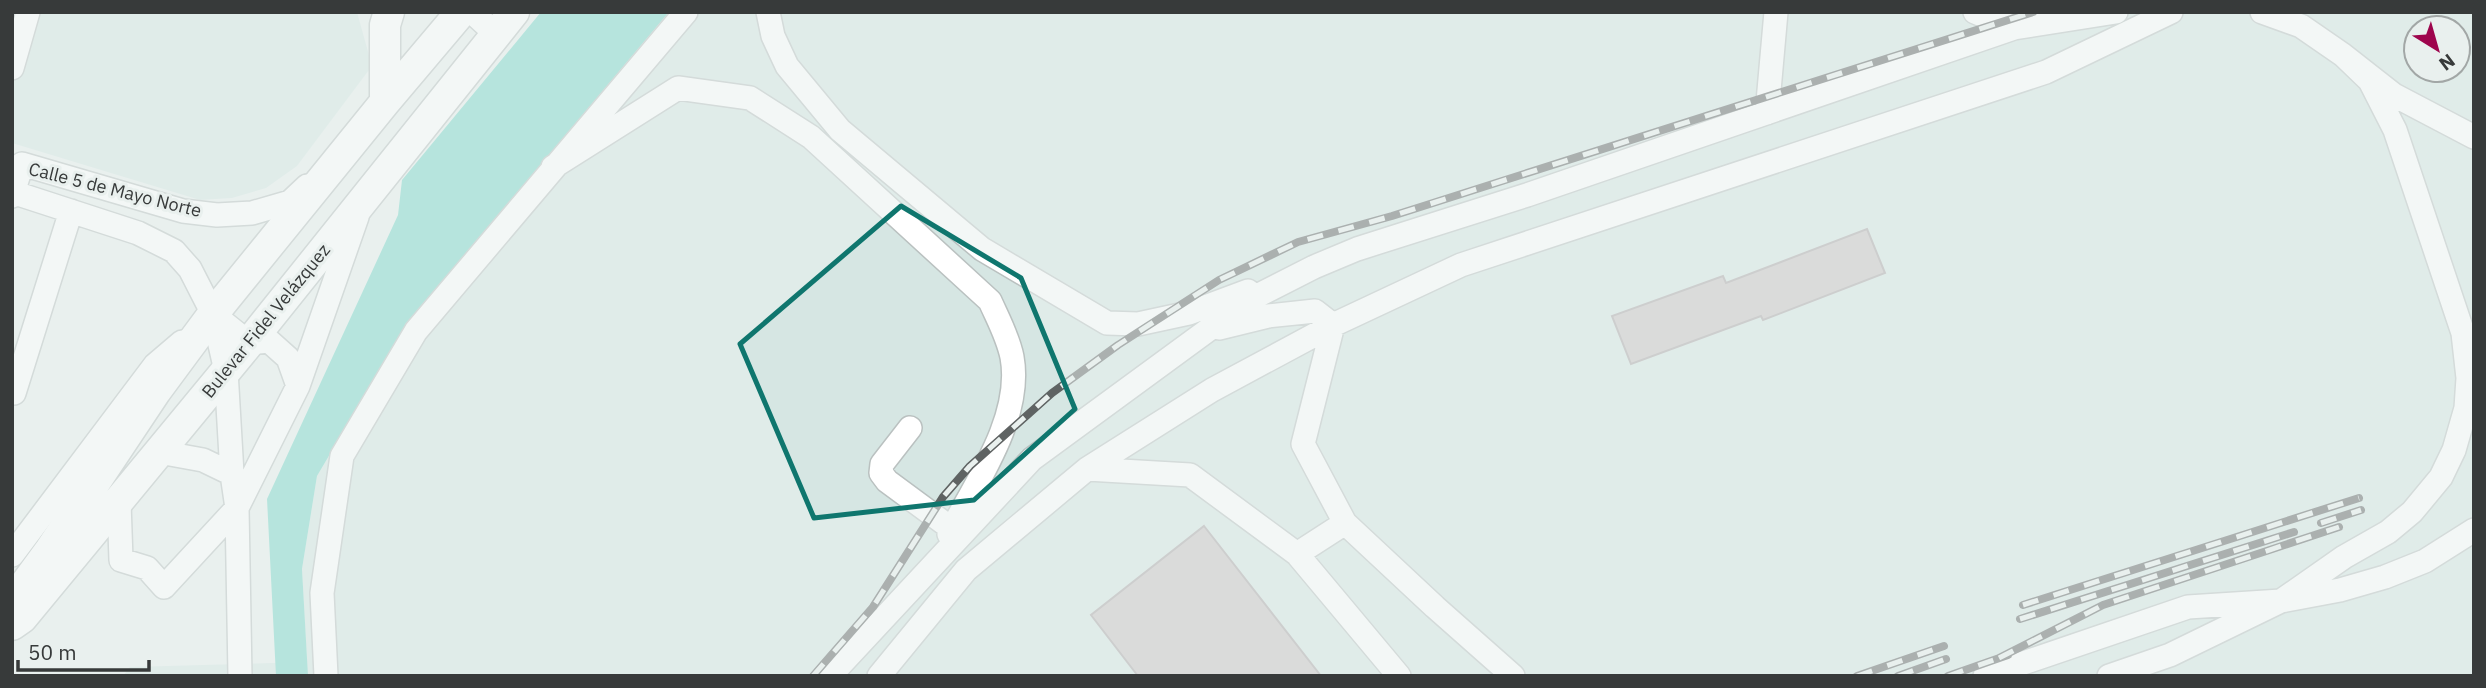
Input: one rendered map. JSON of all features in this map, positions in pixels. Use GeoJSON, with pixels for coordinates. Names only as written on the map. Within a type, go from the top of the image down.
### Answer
{"type":"FeatureCollection","features":[{"type":"Feature","properties":{"kind":"main road"},"geometry":{"type":"LineString","coordinates":[[386,102],[385,24],[388,12]]}},
{"type":"Feature","properties":{"kind":"main road"},"geometry":{"type":"LineString","coordinates":[[12,602],[156,391],[214,314],[461,12]]}},
{"type":"Feature","properties":{"kind":"main road","name":"Bulevar Fidel Velázquez"},"geometry":{"type":"LineString","coordinates":[[12,625],[22,618],[119,502],[505,23]]}},
{"type":"Feature","properties":{"kind":"street"},"geometry":{"type":"LineString","coordinates":[[12,68],[28,12]]}},
{"type":"Feature","properties":{"kind":"street"},"geometry":{"type":"LineString","coordinates":[[472,12],[505,23]]}},
{"type":"Feature","properties":{"kind":"street"},"geometry":{"type":"LineString","coordinates":[[326,676],[322,593],[342,456],[416,331],[686,12]]}},
{"type":"Feature","properties":{"kind":"street"},"geometry":{"type":"LineString","coordinates":[[768,12],[773,36],[787,66],[840,130],[982,248],[1107,323],[1138,324],[1189,313],[1357,249],[2014,28],[2116,12]]}},
{"type":"Feature","properties":{"kind":"street"},"geometry":{"type":"LineString","coordinates":[[1767,113],[1776,12]]}},
{"type":"Feature","properties":{"kind":"street"},"geometry":{"type":"LineString","coordinates":[[1975,12],[2014,28]]}},
{"type":"Feature","properties":{"kind":"street"},"geometry":{"type":"LineString","coordinates":[[879,676],[966,570],[1087,469],[1212,390],[1333,325],[1461,265],[2046,72],[2171,12]]}},
{"type":"Feature","properties":{"kind":"street"},"geometry":{"type":"LineString","coordinates":[[2262,12],[2301,26],[2394,95],[2474,137]]}},
{"type":"Feature","properties":{"kind":"street"},"geometry":{"type":"LineString","coordinates":[[2109,676],[2170,655],[2281,601],[2344,557],[2388,532],[2423,501],[2441,477],[2454,450],[2463,423],[2468,393],[2466,348],[2459,317],[2395,130],[2370,81],[2343,55]]}},
{"type":"Feature","properties":{"kind":"street"},"geometry":{"type":"LineString","coordinates":[[553,167],[678,88],[750,98],[811,137],[990,301],[1003,328],[1012,357],[1013,381],[1009,415],[982,474],[934,562]]}},
{"type":"Feature","properties":{"kind":"street","name":"Calle 5 de Mayo Norte"},"geometry":{"type":"LineString","coordinates":[[249,343],[214,314],[190,269],[174,251],[138,233],[13,193],[16,159],[183,211],[217,215],[252,213],[290,202],[342,156]]}},
{"type":"Feature","properties":{"kind":"street"},"geometry":{"type":"LineString","coordinates":[[119,502],[121,560],[147,568],[164,587],[237,508],[298,386],[362,201]]}},
{"type":"Feature","properties":{"kind":"street"},"geometry":{"type":"LineString","coordinates":[[14,393],[71,211]]}},
{"type":"Feature","properties":{"kind":"street"},"geometry":{"type":"LineString","coordinates":[[830,676],[1032,459],[1249,300],[1314,267]]}},
{"type":"Feature","properties":{"kind":"street"},"geometry":{"type":"LineString","coordinates":[[1207,331],[1268,316],[1315,311],[1333,325]]}},
{"type":"Feature","properties":{"kind":"street"},"geometry":{"type":"LineString","coordinates":[[12,555],[155,365],[214,314],[226,371],[232,474],[237,508],[240,676]]}},
{"type":"Feature","properties":{"kind":"street"},"geometry":{"type":"LineString","coordinates":[[1333,325],[1303,444],[1345,523],[1434,607],[1513,676]]}},
{"type":"Feature","properties":{"kind":"street"},"geometry":{"type":"LineString","coordinates":[[249,343],[269,341],[288,358],[298,386]]}},
{"type":"Feature","properties":{"kind":"street"},"geometry":{"type":"LineString","coordinates":[[910,428],[882,464],[881,473],[887,481],[952,528]]}},
{"type":"Feature","properties":{"kind":"street"},"geometry":{"type":"LineString","coordinates":[[159,453],[203,460],[232,474]]}},
{"type":"Feature","properties":{"kind":"street"},"geometry":{"type":"LineString","coordinates":[[1087,469],[1190,475],[1297,554],[1399,676]]}},
{"type":"Feature","properties":{"kind":"street"},"geometry":{"type":"LineString","coordinates":[[1297,554],[1345,523]]}},
{"type":"Feature","properties":{"kind":"street"},"geometry":{"type":"LineString","coordinates":[[1985,676],[2188,607],[2281,601],[2340,590],[2385,577],[2425,561],[2474,530]]}},
{"type":"Feature","properties":{"kind":"highlighted area"},"geometry":{"type":"Polygon","coordinates":[[[901,206],[1021,278],[1075,409],[974,500],[814,518],[740,344],[901,206]]]}},
{"type":"Feature","properties":{"kind":"shaded area"},"geometry":{"type":"Polygon","coordinates":[[[12,12],[357,12],[372,66],[297,166],[266,188],[232,198],[200,200],[12,143],[12,12]]]}},
{"type":"Feature","properties":{"kind":"shaded area"},"geometry":{"type":"Polygon","coordinates":[[[669,12],[2474,12],[2474,676],[123,676],[130,667],[307,662],[302,569],[317,476],[407,324],[669,12]]]}},
{"type":"Feature","properties":{"kind":"green space"},"geometry":{"type":"Polygon","coordinates":[[[541,12],[669,12],[407,324],[317,476],[302,569],[308,676],[276,676],[267,499],[398,215],[402,180],[541,12]]]}},
{"type":"Feature","properties":{"kind":"building"},"geometry":{"type":"Polygon","coordinates":[[[1867,229],[1885,273],[1763,320],[1761,316],[1631,364],[1612,316],[1723,276],[1726,283],[1867,229]]]}},
{"type":"Feature","properties":{"kind":"building"},"geometry":{"type":"Polygon","coordinates":[[[1204,526],[1321,676],[1138,676],[1091,615],[1204,526]]]}},
{"type":"Feature","properties":{"kind":"railway"},"geometry":{"type":"LineString","coordinates":[[813,676],[873,607],[943,497],[970,466],[1052,393],[1118,345],[1219,280],[1298,242],[1392,216],[2033,12]]}},
{"type":"Feature","properties":{"kind":"railway"},"geometry":{"type":"LineString","coordinates":[[2023,605],[2359,498]]}},
{"type":"Feature","properties":{"kind":"railway"},"geometry":{"type":"LineString","coordinates":[[2321,523],[2361,510]]}},
{"type":"Feature","properties":{"kind":"railway"},"geometry":{"type":"LineString","coordinates":[[1999,658],[2103,605],[2339,527]]}},
{"type":"Feature","properties":{"kind":"railway"},"geometry":{"type":"LineString","coordinates":[[2020,619],[2294,532]]}},
{"type":"Feature","properties":{"kind":"railway"},"geometry":{"type":"LineString","coordinates":[[1857,676],[1944,646]]}},
{"type":"Feature","properties":{"kind":"railway"},"geometry":{"type":"LineString","coordinates":[[1948,676],[2008,655]]}},
{"type":"Feature","properties":{"kind":"railway"},"geometry":{"type":"LineString","coordinates":[[1898,676],[1946,659]]}}]}
